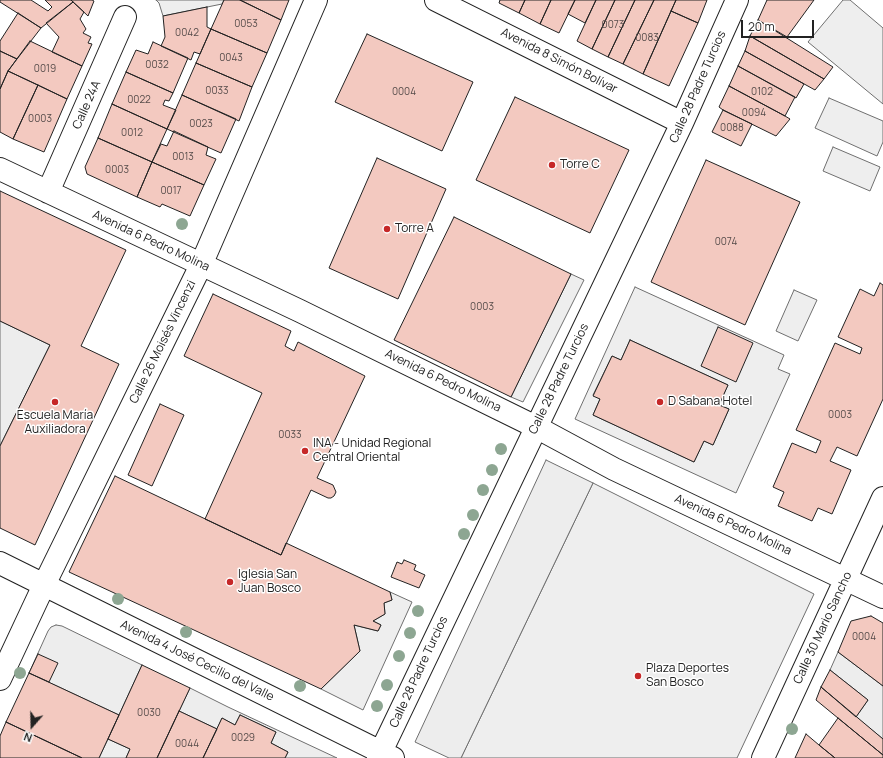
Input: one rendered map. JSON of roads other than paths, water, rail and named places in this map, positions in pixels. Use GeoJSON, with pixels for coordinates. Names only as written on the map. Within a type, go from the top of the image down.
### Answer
{"type":"FeatureCollection","features":[{"type":"Feature","properties":{"kind":"street","name":"Calle 26 Moisés Vincenzi"},"geometry":{"type":"LineString","coordinates":[[0,679],[44,585],[201,265],[316,0]]}},
{"type":"Feature","properties":{"kind":"street","name":"Avenida 8 Simón Bolívar"},"geometry":{"type":"LineString","coordinates":[[436,0],[682,123]]}},
{"type":"Feature","properties":{"kind":"street","name":"Calle 28 Padre Turcios"},"geometry":{"type":"LineString","coordinates":[[384,756],[536,427],[682,123],[737,0]]}},
{"type":"Feature","properties":{"kind":"street","name":"Calle 24A"},"geometry":{"type":"LineString","coordinates":[[48,192],[125,17]]}},
{"type":"Feature","properties":{"kind":"street","name":"Avenida 6 Pedro Molina"},"geometry":{"type":"LineString","coordinates":[[0,169],[314,318],[536,427],[614,469],[883,597]]}},
{"type":"Feature","properties":{"kind":"street","name":"Calle 30 Mario Sancho"},"geometry":{"type":"LineString","coordinates":[[763,758],[883,498]]}},
{"type":"Feature","properties":{"kind":"street","name":"Avenida 4 José Cecilio del Valle"},"geometry":{"type":"LineString","coordinates":[[0,563],[384,756]]}},
{"type":"Feature","properties":{"kind":"place","name":"Torre C"},"geometry":{"type":"Point","coordinates":[552,165]}},
{"type":"Feature","properties":{"kind":"place","name":"Torre A"},"geometry":{"type":"Point","coordinates":[387,229]}},
{"type":"Feature","properties":{"kind":"place","name":"Escuela María Auxiliadora"},"geometry":{"type":"Point","coordinates":[55,402]}},
{"type":"Feature","properties":{"kind":"place","name":"D Sabana Hotel"},"geometry":{"type":"Point","coordinates":[660,402]}},
{"type":"Feature","properties":{"kind":"place","name":"INA - Unidad Regional Central Oriental"},"geometry":{"type":"Point","coordinates":[305,451]}},
{"type":"Feature","properties":{"kind":"place","name":"Iglesia San Juan Bosco"},"geometry":{"type":"Point","coordinates":[230,582]}},
{"type":"Feature","properties":{"kind":"place","name":"Plaza Deportes San Bosco"},"geometry":{"type":"Point","coordinates":[638,676]}}]}
